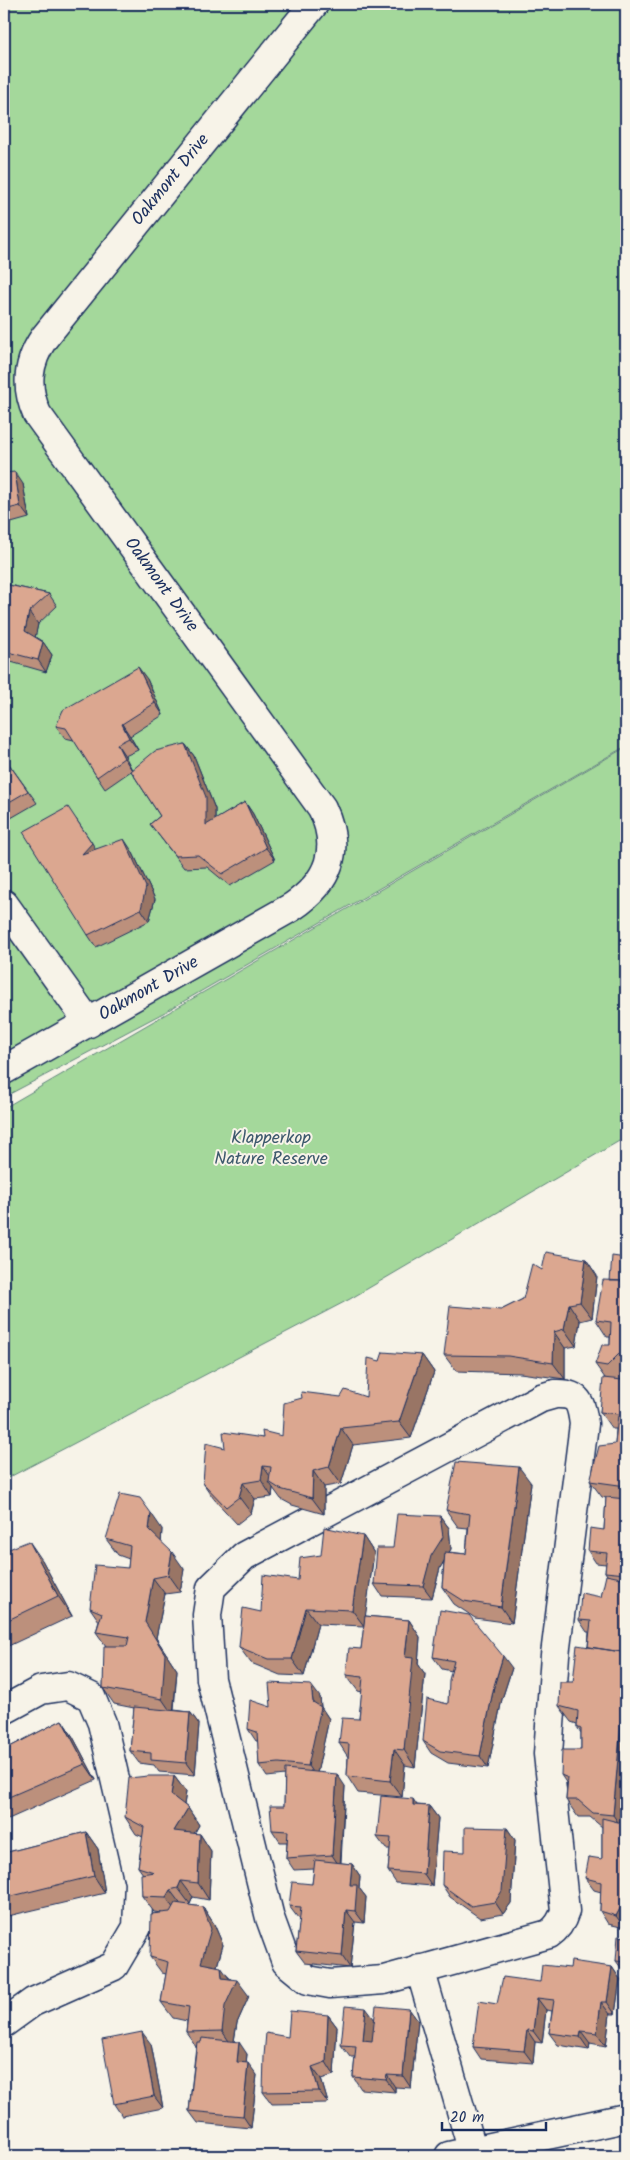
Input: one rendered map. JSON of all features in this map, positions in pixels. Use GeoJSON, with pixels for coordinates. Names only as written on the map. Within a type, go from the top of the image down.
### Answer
{"type":"FeatureCollection","features":[{"type":"Feature","properties":{"kind":"street","name":"Oakmont Drive"},"geometry":{"type":"LineString","coordinates":[[4,1070],[306,897],[324,877],[330,858],[329,827],[322,808],[37,414],[28,384],[32,357],[44,338],[314,4]]}},
{"type":"Feature","properties":{"kind":"street"},"geometry":{"type":"LineString","coordinates":[[4,904],[89,1023]]}},
{"type":"Feature","properties":{"kind":"street"},"geometry":{"type":"LineString","coordinates":[[566,1394],[576,1398],[581,1405],[584,1424],[555,1655],[548,1754],[565,1911],[559,1925],[549,1934],[420,1969],[384,1980],[330,1984],[308,1980],[286,1962],[270,1918],[211,1679],[208,1615],[211,1588],[244,1556],[542,1398],[566,1394]]}},
{"type":"Feature","properties":{"kind":"street"},"geometry":{"type":"LineString","coordinates":[[4,1710],[41,1690],[68,1686],[91,1698],[102,1723],[139,1882],[137,1927],[114,1966],[33,2002],[4,2022]]}},
{"type":"Feature","properties":{"kind":"street"},"geometry":{"type":"LineString","coordinates":[[420,1969],[461,2154],[626,2118]]}},
{"type":"Feature","properties":{"kind":"green space"},"geometry":{"type":"Polygon","coordinates":[[[4,4],[626,4],[626,746],[165,1012],[4,1097],[4,4]]]}},
{"type":"Feature","properties":{"kind":"green space","name":"Klapperkop Nature Reserve"},"geometry":{"type":"Polygon","coordinates":[[[626,747],[626,1137],[350,1299],[4,1480],[4,1108],[626,747]]]}},
{"type":"Feature","properties":{"kind":"building"},"geometry":{"type":"Polygon","coordinates":[[[15,472],[20,506],[4,510],[4,473],[15,472]]]}},
{"type":"Feature","properties":{"kind":"building"},"geometry":{"type":"Polygon","coordinates":[[[4,584],[49,594],[29,612],[25,631],[43,642],[38,660],[4,651],[4,584]]]}},
{"type":"Feature","properties":{"kind":"building"},"geometry":{"type":"Polygon","coordinates":[[[138,667],[155,703],[122,724],[129,738],[117,744],[124,758],[97,777],[66,728],[56,726],[63,710],[138,667]]]}},
{"type":"Feature","properties":{"kind":"building"},"geometry":{"type":"Polygon","coordinates":[[[185,744],[206,797],[206,825],[245,802],[266,848],[222,874],[198,855],[175,856],[150,824],[160,816],[131,771],[155,751],[185,744]]]}},
{"type":"Feature","properties":{"kind":"building"},"geometry":{"type":"Polygon","coordinates":[[[4,757],[28,791],[4,805],[4,757]]]}},
{"type":"Feature","properties":{"kind":"building"},"geometry":{"type":"Polygon","coordinates":[[[68,807],[92,843],[82,854],[124,839],[146,887],[141,909],[88,935],[23,832],[68,807]]]}},
{"type":"Feature","properties":{"kind":"building"},"geometry":{"type":"Polygon","coordinates":[[[546,1252],[586,1259],[580,1302],[569,1304],[564,1329],[554,1332],[553,1363],[508,1356],[444,1355],[450,1306],[501,1310],[523,1299],[532,1264],[542,1270],[546,1252]]]}},
{"type":"Feature","properties":{"kind":"building"},"geometry":{"type":"Polygon","coordinates":[[[612,1256],[626,1258],[626,1281],[610,1281],[612,1256]]]}},
{"type":"Feature","properties":{"kind":"building"},"geometry":{"type":"Polygon","coordinates":[[[603,1280],[626,1281],[626,1347],[607,1366],[595,1364],[602,1345],[610,1345],[611,1322],[596,1320],[603,1280]]]}},
{"type":"Feature","properties":{"kind":"building"},"geometry":{"type":"Polygon","coordinates":[[[626,1351],[626,1486],[590,1481],[599,1446],[615,1444],[618,1414],[600,1412],[603,1378],[622,1380],[626,1351]]]}},
{"type":"Feature","properties":{"kind":"building"},"geometry":{"type":"Polygon","coordinates":[[[383,1352],[422,1355],[399,1422],[341,1428],[329,1467],[313,1471],[312,1498],[280,1489],[269,1482],[271,1467],[263,1466],[261,1480],[243,1483],[239,1497],[226,1507],[203,1483],[206,1443],[225,1448],[223,1432],[263,1438],[262,1431],[282,1436],[284,1403],[302,1398],[301,1392],[341,1397],[345,1390],[366,1397],[368,1358],[380,1361],[383,1352]]]}},
{"type":"Feature","properties":{"kind":"building"},"geometry":{"type":"Polygon","coordinates":[[[456,1462],[519,1467],[501,1607],[464,1601],[442,1587],[445,1552],[466,1554],[470,1514],[446,1510],[456,1462]]]}},
{"type":"Feature","properties":{"kind":"building"},"geometry":{"type":"Polygon","coordinates":[[[120,1494],[140,1498],[151,1513],[149,1530],[172,1552],[168,1575],[153,1578],[145,1622],[165,1654],[162,1699],[103,1688],[104,1646],[127,1646],[129,1637],[96,1632],[102,1613],[90,1608],[95,1565],[128,1568],[130,1546],[106,1539],[120,1494]]]}},
{"type":"Feature","properties":{"kind":"building"},"geometry":{"type":"Polygon","coordinates":[[[606,1497],[626,1499],[626,1574],[605,1572],[607,1553],[588,1551],[590,1528],[604,1530],[606,1497]]]}},
{"type":"Feature","properties":{"kind":"building"},"geometry":{"type":"Polygon","coordinates":[[[397,1514],[440,1516],[443,1537],[431,1556],[423,1586],[374,1584],[377,1548],[393,1548],[397,1514]]]}},
{"type":"Feature","properties":{"kind":"building"},"geometry":{"type":"Polygon","coordinates":[[[324,1527],[363,1536],[352,1610],[306,1608],[292,1659],[268,1659],[239,1647],[243,1608],[261,1612],[263,1575],[298,1580],[300,1558],[321,1555],[324,1527]]]}},
{"type":"Feature","properties":{"kind":"building"},"geometry":{"type":"Polygon","coordinates":[[[29,1541],[58,1596],[4,1622],[4,1551],[29,1541]]]}},
{"type":"Feature","properties":{"kind":"building"},"geometry":{"type":"Polygon","coordinates":[[[606,1575],[626,1579],[626,1655],[622,1652],[588,1647],[591,1621],[579,1620],[581,1593],[601,1597],[606,1575]]]}},
{"type":"Feature","properties":{"kind":"building"},"geometry":{"type":"Polygon","coordinates":[[[440,1610],[469,1615],[503,1656],[494,1686],[480,1756],[440,1751],[423,1741],[427,1699],[448,1704],[449,1680],[454,1661],[433,1657],[440,1610]]]}},
{"type":"Feature","properties":{"kind":"building"},"geometry":{"type":"Polygon","coordinates":[[[365,1616],[409,1620],[405,1657],[413,1658],[404,1750],[394,1749],[390,1781],[347,1776],[349,1744],[339,1743],[342,1718],[359,1719],[363,1677],[346,1675],[349,1648],[361,1649],[365,1616]]]}},
{"type":"Feature","properties":{"kind":"building"},"geometry":{"type":"Polygon","coordinates":[[[577,1645],[622,1652],[626,1667],[613,1815],[593,1813],[578,1800],[566,1800],[568,1778],[561,1775],[562,1750],[581,1750],[581,1729],[577,1727],[578,1711],[559,1706],[560,1682],[573,1682],[577,1645]]]}},
{"type":"Feature","properties":{"kind":"building"},"geometry":{"type":"Polygon","coordinates":[[[269,1683],[311,1685],[313,1702],[321,1707],[308,1766],[279,1763],[259,1765],[257,1732],[248,1729],[250,1700],[271,1707],[269,1683]]]}},
{"type":"Feature","properties":{"kind":"building"},"geometry":{"type":"Polygon","coordinates":[[[134,1707],[190,1712],[186,1763],[151,1760],[151,1753],[130,1751],[134,1707]]]}},
{"type":"Feature","properties":{"kind":"building"},"geometry":{"type":"Polygon","coordinates":[[[62,1720],[85,1764],[4,1799],[4,1750],[62,1720]]]}},
{"type":"Feature","properties":{"kind":"building"},"geometry":{"type":"Polygon","coordinates":[[[285,1769],[337,1774],[332,1855],[286,1858],[288,1831],[272,1830],[270,1806],[284,1806],[285,1769]]]}},
{"type":"Feature","properties":{"kind":"building"},"geometry":{"type":"Polygon","coordinates":[[[174,1776],[171,1795],[188,1808],[174,1831],[200,1834],[198,1883],[181,1881],[178,1888],[170,1890],[166,1897],[142,1896],[141,1874],[154,1872],[138,1867],[144,1827],[125,1817],[129,1778],[174,1776]]]}},
{"type":"Feature","properties":{"kind":"building"},"geometry":{"type":"Polygon","coordinates":[[[381,1796],[413,1799],[413,1805],[429,1806],[424,1874],[388,1871],[391,1838],[377,1837],[381,1796]]]}},
{"type":"Feature","properties":{"kind":"building"},"geometry":{"type":"Polygon","coordinates":[[[602,1818],[626,1824],[626,1901],[624,1901],[616,1916],[600,1911],[601,1882],[585,1878],[589,1857],[602,1859],[602,1818]]]}},
{"type":"Feature","properties":{"kind":"building"},"geometry":{"type":"Polygon","coordinates":[[[465,1827],[507,1828],[502,1891],[495,1902],[471,1906],[442,1885],[443,1851],[465,1852],[465,1827]]]}},
{"type":"Feature","properties":{"kind":"building"},"geometry":{"type":"Polygon","coordinates":[[[86,1832],[94,1876],[4,1898],[4,1853],[86,1832]]]}},
{"type":"Feature","properties":{"kind":"building"},"geometry":{"type":"Polygon","coordinates":[[[315,1860],[352,1864],[350,1885],[357,1885],[355,1911],[346,1910],[342,1956],[296,1951],[301,1907],[289,1906],[292,1882],[312,1884],[315,1860]]]}},
{"type":"Feature","properties":{"kind":"building"},"geometry":{"type":"Polygon","coordinates":[[[175,1903],[203,1907],[211,1929],[201,1963],[221,1967],[222,1978],[237,1980],[225,2006],[222,2031],[186,2032],[189,2007],[161,2002],[168,1962],[150,1957],[151,1914],[170,1912],[175,1903]]]}},
{"type":"Feature","properties":{"kind":"building"},"geometry":{"type":"Polygon","coordinates":[[[618,1936],[626,1937],[626,1962],[616,1961],[618,1936]]]}},
{"type":"Feature","properties":{"kind":"building"},"geometry":{"type":"Polygon","coordinates":[[[571,1961],[612,1967],[607,2002],[601,2002],[597,2033],[581,2031],[580,2037],[549,2033],[554,2000],[537,1998],[533,2031],[527,2030],[524,2051],[473,2047],[479,2001],[497,2004],[503,1977],[540,1982],[542,1965],[570,1968],[571,1961]]]}},
{"type":"Feature","properties":{"kind":"building"},"geometry":{"type":"Polygon","coordinates":[[[345,2006],[366,2008],[363,2040],[372,2041],[376,2006],[409,2009],[403,2076],[387,2075],[386,2080],[353,2077],[356,2046],[341,2045],[345,2006]]]}},
{"type":"Feature","properties":{"kind":"building"},"geometry":{"type":"Polygon","coordinates":[[[290,2011],[328,2015],[326,2062],[312,2067],[319,2091],[263,2092],[266,2033],[288,2037],[290,2011]]]}},
{"type":"Feature","properties":{"kind":"building"},"geometry":{"type":"Polygon","coordinates":[[[142,2032],[154,2096],[114,2104],[102,2040],[142,2032]]]}},
{"type":"Feature","properties":{"kind":"building"},"geometry":{"type":"Polygon","coordinates":[[[202,2038],[239,2042],[237,2062],[248,2063],[243,2116],[189,2111],[197,2042],[201,2042],[202,2038]]]}}]}
